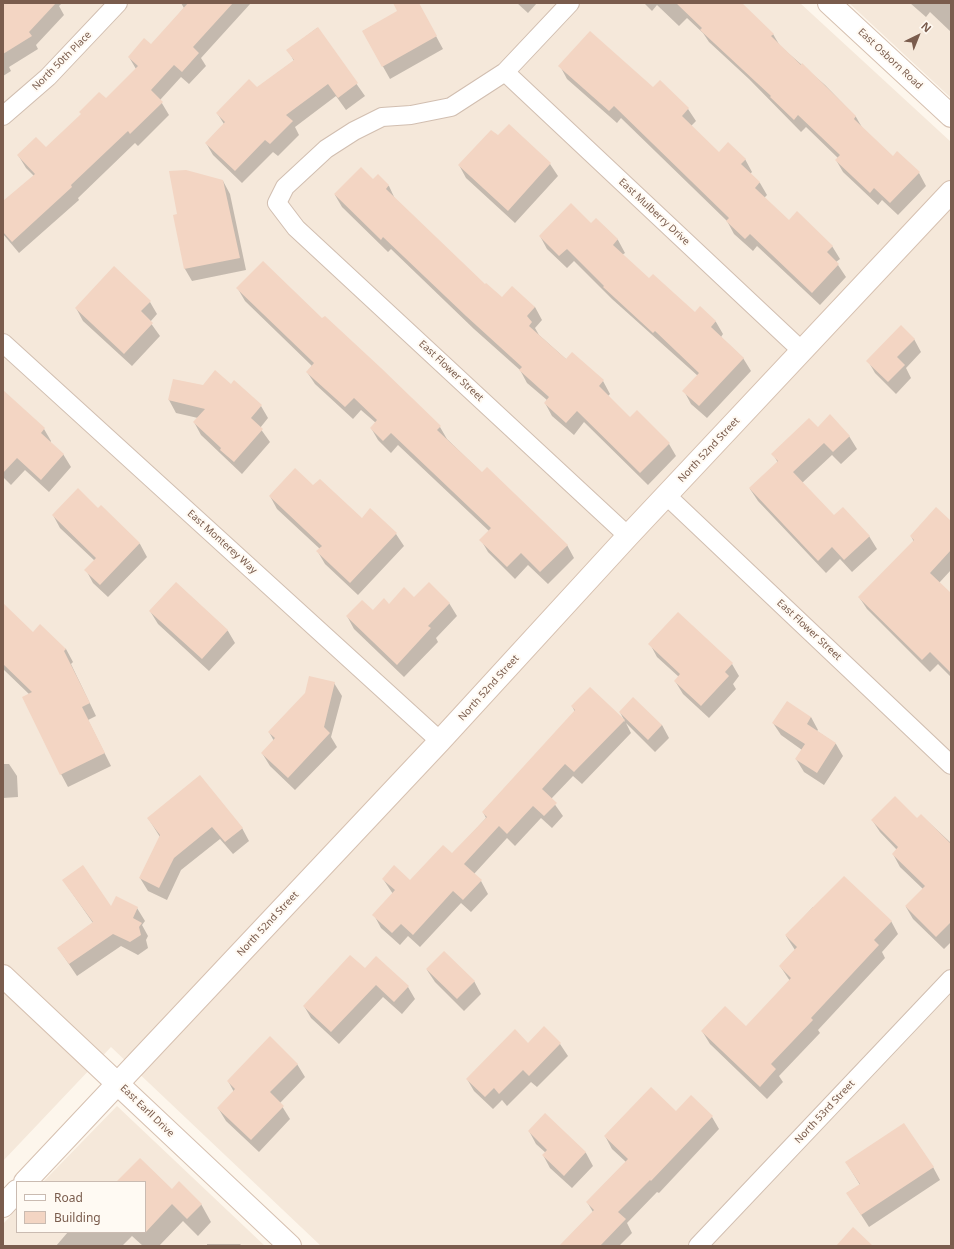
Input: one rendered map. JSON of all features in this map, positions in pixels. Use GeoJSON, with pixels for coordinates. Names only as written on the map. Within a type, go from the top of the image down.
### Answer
{"type":"FeatureCollection","features":[{"type":"Feature","properties":{"kind":"street","name":"North 50th Place"},"geometry":{"type":"LineString","coordinates":[[3,116],[48,76],[118,3]]}},
{"type":"Feature","properties":{"kind":"street"},"geometry":{"type":"LineString","coordinates":[[505,72],[570,3]]}},
{"type":"Feature","properties":{"kind":"street","name":"East Osborn Road"},"geometry":{"type":"LineString","coordinates":[[829,3],[951,116]]}},
{"type":"Feature","properties":{"kind":"street","name":"East Flower Street"},"geometry":{"type":"LineString","coordinates":[[505,72],[451,107],[410,115],[382,117],[354,130],[326,149],[285,187],[277,203],[296,228],[628,536]]}},
{"type":"Feature","properties":{"kind":"street","name":"East Mulberry Drive"},"geometry":{"type":"LineString","coordinates":[[505,72],[802,351]]}},
{"type":"Feature","properties":{"kind":"street","name":"North 52nd Street"},"geometry":{"type":"LineString","coordinates":[[27,1181],[440,741],[666,495],[951,192]]}},
{"type":"Feature","properties":{"kind":"street","name":"East Monterey Way"},"geometry":{"type":"LineString","coordinates":[[3,343],[440,741]]}},
{"type":"Feature","properties":{"kind":"street","name":"East Flower Street"},"geometry":{"type":"LineString","coordinates":[[666,495],[951,765]]}},
{"type":"Feature","properties":{"kind":"street","name":"East Earll Drive"},"geometry":{"type":"LineString","coordinates":[[3,976],[290,1246]]}},
{"type":"Feature","properties":{"kind":"street","name":"North 53rd Street"},"geometry":{"type":"LineString","coordinates":[[698,1246],[951,979]]}},
{"type":"Feature","properties":{"kind":"street"},"geometry":{"type":"LineString","coordinates":[[3,1206],[16,1192]]}},
{"type":"Feature","properties":{"kind":"shaded area"},"geometry":{"type":"Polygon","coordinates":[[[3,3],[800,3],[951,142],[951,1246],[321,1246],[111,1047],[3,1161],[3,3]]]}},
{"type":"Feature","properties":{"kind":"shaded area"},"geometry":{"type":"Polygon","coordinates":[[[849,3],[951,3],[951,98],[849,3]]]}},
{"type":"Feature","properties":{"kind":"shaded area"},"geometry":{"type":"Polygon","coordinates":[[[117,1106],[265,1246],[3,1246],[3,1224],[16,1210],[16,1233],[146,1233],[146,1181],[44,1181],[117,1106]]]}},
{"type":"Feature","properties":{"kind":"building"},"geometry":{"type":"Polygon","coordinates":[[[3,3],[56,3],[29,32],[32,36],[3,54],[3,3]]]}},
{"type":"Feature","properties":{"kind":"building"},"geometry":{"type":"Polygon","coordinates":[[[188,3],[233,3],[193,47],[199,53],[182,72],[174,65],[151,90],[163,102],[130,134],[128,131],[71,185],[72,187],[12,242],[3,232],[3,201],[35,174],[17,155],[36,137],[46,147],[81,114],[79,112],[99,92],[106,98],[138,66],[128,57],[144,38],[151,44],[188,3]]]}},
{"type":"Feature","properties":{"kind":"building"},"geometry":{"type":"Polygon","coordinates":[[[393,3],[419,3],[437,36],[382,67],[362,31],[397,11],[393,3]]]}},
{"type":"Feature","properties":{"kind":"building"},"geometry":{"type":"Polygon","coordinates":[[[676,3],[742,3],[774,34],[771,36],[801,65],[802,63],[856,116],[854,119],[893,156],[897,151],[920,172],[890,203],[874,188],[870,193],[835,160],[840,155],[798,115],[794,120],[770,97],[771,96],[700,30],[702,28],[676,3]]]}},
{"type":"Feature","properties":{"kind":"building"},"geometry":{"type":"Polygon","coordinates":[[[318,27],[358,83],[338,98],[328,84],[286,115],[293,121],[270,144],[265,140],[235,171],[205,143],[225,122],[216,113],[249,79],[257,87],[294,60],[286,50],[318,27]]]}},
{"type":"Feature","properties":{"kind":"building"},"geometry":{"type":"Polygon","coordinates":[[[590,31],[653,87],[660,80],[689,108],[682,116],[719,152],[728,142],[746,159],[741,164],[760,182],[755,188],[789,220],[797,211],[833,246],[827,252],[839,264],[812,293],[750,234],[745,239],[726,221],[729,218],[614,106],[609,111],[558,66],[590,31]]]}},
{"type":"Feature","properties":{"kind":"building"},"geometry":{"type":"Polygon","coordinates":[[[509,124],[551,163],[508,211],[458,165],[491,130],[498,135],[509,124]]]}},
{"type":"Feature","properties":{"kind":"building"},"geometry":{"type":"Polygon","coordinates":[[[361,167],[373,179],[378,174],[389,185],[386,189],[485,284],[486,283],[502,297],[512,286],[535,307],[527,316],[532,322],[529,326],[566,359],[572,352],[604,380],[599,386],[630,417],[637,410],[670,443],[640,473],[577,411],[566,423],[544,403],[549,397],[519,370],[522,367],[383,237],[381,240],[334,194],[361,167]]]}},
{"type":"Feature","properties":{"kind":"building"},"geometry":{"type":"Polygon","coordinates":[[[186,170],[223,180],[240,258],[184,269],[173,215],[177,214],[169,171],[186,170]]]}},
{"type":"Feature","properties":{"kind":"building"},"geometry":{"type":"Polygon","coordinates":[[[571,203],[591,223],[596,218],[618,239],[613,245],[649,278],[653,274],[695,312],[700,306],[716,321],[711,327],[744,358],[699,406],[682,391],[699,373],[655,331],[653,333],[603,287],[604,286],[567,249],[559,256],[539,236],[571,203]]]}},
{"type":"Feature","properties":{"kind":"building"},"geometry":{"type":"Polygon","coordinates":[[[263,261],[322,318],[325,316],[381,368],[441,426],[437,430],[482,472],[487,467],[568,545],[540,572],[521,553],[507,567],[479,540],[491,528],[391,433],[383,441],[370,428],[377,420],[354,398],[345,407],[306,372],[314,363],[236,288],[263,261]]]}},
{"type":"Feature","properties":{"kind":"building"},"geometry":{"type":"Polygon","coordinates":[[[114,266],[151,301],[141,311],[153,323],[124,354],[75,308],[114,266]]]}},
{"type":"Feature","properties":{"kind":"building"},"geometry":{"type":"Polygon","coordinates":[[[901,325],[915,339],[897,357],[905,365],[888,382],[866,361],[901,325]]]}},
{"type":"Feature","properties":{"kind":"building"},"geometry":{"type":"Polygon","coordinates":[[[215,370],[231,384],[234,380],[262,405],[251,418],[263,429],[234,462],[193,422],[205,409],[168,400],[173,379],[203,385],[215,370]]]}},
{"type":"Feature","properties":{"kind":"building"},"geometry":{"type":"Polygon","coordinates":[[[3,390],[45,428],[41,433],[64,454],[41,480],[17,458],[3,473],[3,390]]]}},
{"type":"Feature","properties":{"kind":"building"},"geometry":{"type":"Polygon","coordinates":[[[830,414],[850,436],[833,452],[824,443],[793,472],[834,515],[843,507],[870,536],[844,560],[832,547],[818,561],[749,488],[778,461],[771,454],[809,418],[818,427],[830,414]]]}},
{"type":"Feature","properties":{"kind":"building"},"geometry":{"type":"Polygon","coordinates":[[[295,468],[313,485],[320,479],[362,518],[370,508],[397,533],[350,583],[316,551],[322,546],[269,496],[295,468]]]}},
{"type":"Feature","properties":{"kind":"building"},"geometry":{"type":"Polygon","coordinates":[[[78,488],[98,508],[101,505],[140,543],[100,585],[84,570],[96,558],[52,515],[78,488]]]}},
{"type":"Feature","properties":{"kind":"building"},"geometry":{"type":"Polygon","coordinates":[[[936,507],[951,521],[951,550],[930,573],[951,593],[951,673],[930,652],[922,660],[858,597],[914,540],[910,536],[936,507]]]}},
{"type":"Feature","properties":{"kind":"building"},"geometry":{"type":"Polygon","coordinates":[[[176,582],[228,630],[202,659],[149,611],[176,582]]]}},
{"type":"Feature","properties":{"kind":"building"},"geometry":{"type":"Polygon","coordinates":[[[429,582],[450,603],[428,626],[431,628],[397,665],[346,616],[362,600],[373,610],[384,598],[389,604],[404,587],[414,597],[429,582]]]}},
{"type":"Feature","properties":{"kind":"building"},"geometry":{"type":"Polygon","coordinates":[[[3,603],[33,632],[40,624],[66,649],[64,651],[90,703],[82,707],[105,753],[60,775],[22,697],[32,692],[3,664],[3,603]]]}},
{"type":"Feature","properties":{"kind":"building"},"geometry":{"type":"Polygon","coordinates":[[[678,612],[733,663],[725,672],[729,676],[701,706],[674,681],[680,674],[648,644],[678,612]]]}},
{"type":"Feature","properties":{"kind":"building"},"geometry":{"type":"Polygon","coordinates":[[[309,676],[335,682],[324,727],[330,733],[288,778],[261,753],[275,738],[268,732],[305,693],[309,676]]]}},
{"type":"Feature","properties":{"kind":"building"},"geometry":{"type":"Polygon","coordinates":[[[590,687],[625,720],[574,772],[565,764],[542,789],[557,803],[544,816],[533,806],[507,834],[499,826],[464,864],[482,880],[463,900],[453,891],[413,935],[401,924],[392,933],[372,915],[395,890],[382,879],[394,865],[410,880],[443,845],[452,853],[487,817],[482,812],[575,710],[571,706],[590,687]]]}},
{"type":"Feature","properties":{"kind":"building"},"geometry":{"type":"Polygon","coordinates":[[[633,697],[662,725],[648,740],[619,712],[633,697]]]}},
{"type":"Feature","properties":{"kind":"building"},"geometry":{"type":"Polygon","coordinates":[[[787,701],[811,717],[807,724],[836,743],[817,773],[795,759],[805,744],[772,723],[787,701]]]}},
{"type":"Feature","properties":{"kind":"building"},"geometry":{"type":"Polygon","coordinates":[[[200,775],[243,828],[225,842],[212,827],[174,858],[159,888],[139,878],[160,835],[147,818],[200,775]]]}},
{"type":"Feature","properties":{"kind":"building"},"geometry":{"type":"Polygon","coordinates":[[[895,796],[917,818],[921,814],[951,844],[951,922],[936,937],[905,906],[925,886],[892,854],[898,847],[871,820],[895,796]]]}},
{"type":"Feature","properties":{"kind":"building"},"geometry":{"type":"Polygon","coordinates":[[[83,865],[111,906],[116,896],[138,907],[133,918],[142,923],[139,927],[141,935],[130,942],[113,934],[69,964],[57,948],[93,922],[62,880],[83,865]]]}},
{"type":"Feature","properties":{"kind":"building"},"geometry":{"type":"Polygon","coordinates":[[[844,876],[892,921],[874,940],[879,945],[811,1018],[813,1020],[771,1064],[776,1069],[760,1087],[701,1031],[725,1006],[746,1026],[791,978],[779,966],[797,947],[785,935],[844,876]]]}},
{"type":"Feature","properties":{"kind":"building"},"geometry":{"type":"Polygon","coordinates":[[[444,951],[475,981],[457,999],[426,969],[444,951]]]}},
{"type":"Feature","properties":{"kind":"building"},"geometry":{"type":"Polygon","coordinates":[[[350,955],[365,968],[376,956],[409,986],[394,1002],[376,985],[331,1032],[303,1006],[350,955]]]}},
{"type":"Feature","properties":{"kind":"building"},"geometry":{"type":"Polygon","coordinates":[[[544,1026],[561,1043],[529,1076],[523,1070],[499,1094],[494,1088],[485,1097],[466,1079],[515,1029],[528,1043],[544,1026]]]}},
{"type":"Feature","properties":{"kind":"building"},"geometry":{"type":"Polygon","coordinates":[[[270,1036],[298,1064],[270,1092],[284,1106],[251,1140],[217,1108],[235,1089],[227,1081],[270,1036]]]}},
{"type":"Feature","properties":{"kind":"building"},"geometry":{"type":"Polygon","coordinates":[[[651,1087],[676,1111],[691,1095],[713,1116],[651,1181],[650,1180],[618,1212],[626,1219],[600,1246],[559,1246],[594,1210],[586,1202],[628,1159],[604,1136],[651,1087]]]}},
{"type":"Feature","properties":{"kind":"building"},"geometry":{"type":"Polygon","coordinates":[[[545,1113],[586,1152],[564,1176],[542,1155],[547,1150],[528,1131],[545,1113]]]}},
{"type":"Feature","properties":{"kind":"building"},"geometry":{"type":"Polygon","coordinates":[[[904,1123],[934,1167],[861,1215],[846,1193],[860,1184],[845,1162],[904,1123]]]}},
{"type":"Feature","properties":{"kind":"building"},"geometry":{"type":"Polygon","coordinates":[[[140,1158],[172,1189],[179,1181],[202,1204],[187,1219],[172,1204],[146,1232],[146,1181],[117,1181],[140,1158]]]}},
{"type":"Feature","properties":{"kind":"building"},"geometry":{"type":"Polygon","coordinates":[[[853,1227],[873,1246],[836,1246],[853,1227]]]}}]}
